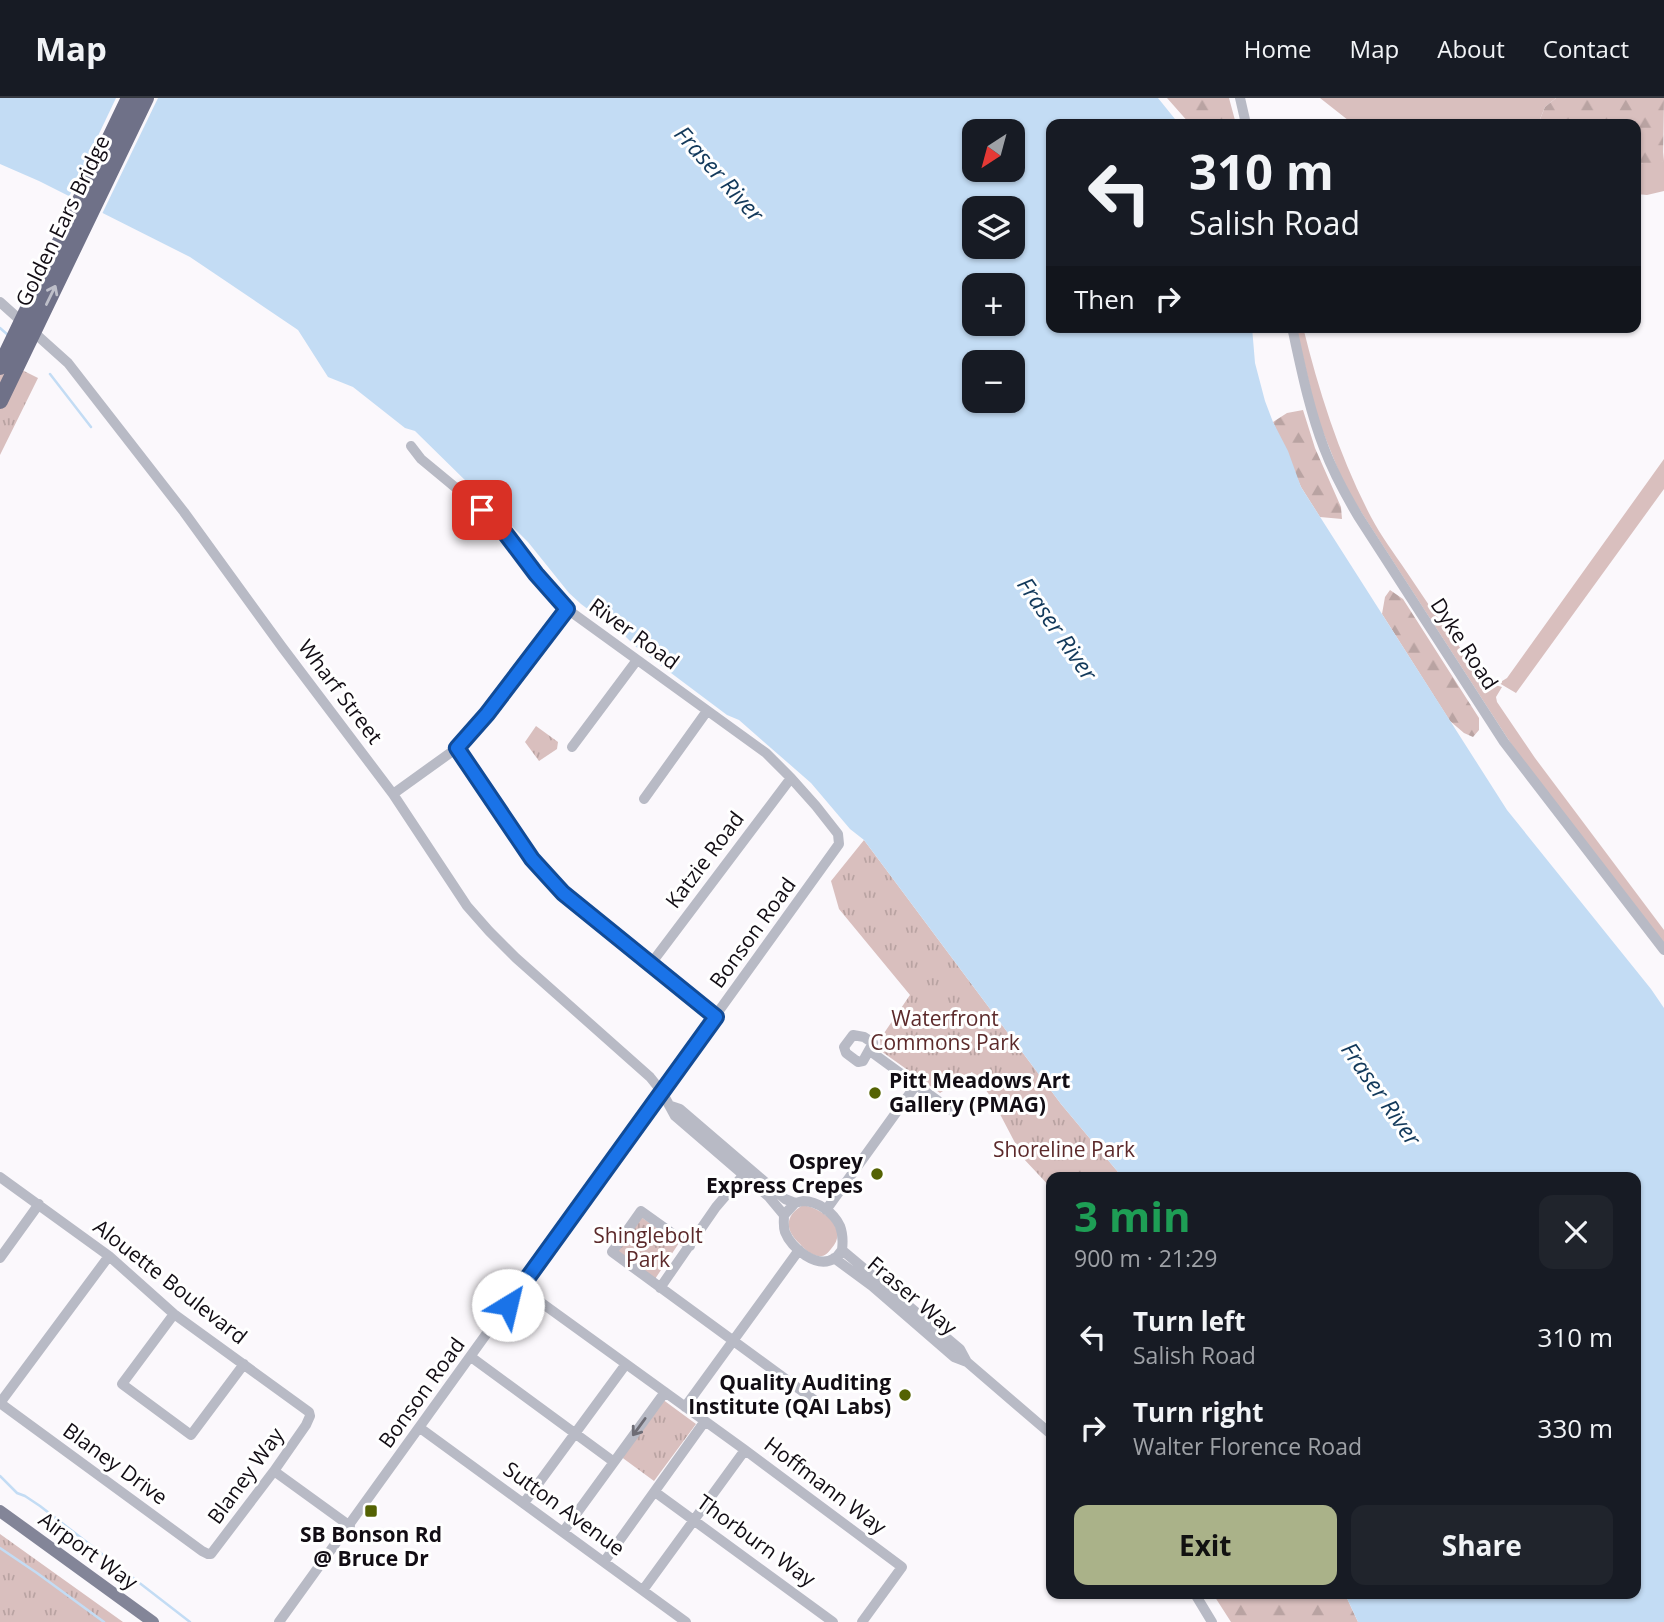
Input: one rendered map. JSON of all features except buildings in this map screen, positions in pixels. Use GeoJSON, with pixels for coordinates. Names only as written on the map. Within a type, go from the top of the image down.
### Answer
{"type":"FeatureCollection","features":[{"type":"Feature","properties":{"kind":"highway","name":"Golden Ears Bridge"},"geometry":{"type":"LineString","coordinates":[[0,367],[130,98]]}},
{"type":"Feature","properties":{"kind":"highway","name":"Golden Ears Bridge"},"geometry":{"type":"LineString","coordinates":[[0,401],[146,98]]}},
{"type":"Feature","properties":{"kind":"main road","name":"Airport Way"},"geometry":{"type":"LineString","coordinates":[[0,1511],[153,1622]]}},
{"type":"Feature","properties":{"kind":"street"},"geometry":{"type":"LineString","coordinates":[[1240,98],[1246,119]]}},
{"type":"Feature","properties":{"kind":"street","name":"Wharf Street"},"geometry":{"type":"LineString","coordinates":[[0,302],[68,363],[177,503],[393,794],[467,906],[489,931],[650,1077],[662,1092]]}},
{"type":"Feature","properties":{"kind":"street","name":"Dyke Road"},"geometry":{"type":"LineString","coordinates":[[1293,333],[1305,388],[1324,449],[1358,516],[1504,742],[1664,950]]}},
{"type":"Feature","properties":{"kind":"street","name":"River Road"},"geometry":{"type":"LineString","coordinates":[[411,446],[421,459],[496,521],[536,574],[567,609],[749,740],[791,778],[838,834],[839,844]]}},
{"type":"Feature","properties":{"kind":"street"},"geometry":{"type":"LineString","coordinates":[[393,794],[457,748],[487,714],[567,609]]}},
{"type":"Feature","properties":{"kind":"street"},"geometry":{"type":"LineString","coordinates":[[572,747],[636,660]]}},
{"type":"Feature","properties":{"kind":"street"},"geometry":{"type":"LineString","coordinates":[[644,799],[707,711]]}},
{"type":"Feature","properties":{"kind":"street"},"geometry":{"type":"LineString","coordinates":[[457,748],[532,859],[563,893],[716,1017]]}},
{"type":"Feature","properties":{"kind":"street","name":"Katzie Road"},"geometry":{"type":"LineString","coordinates":[[650,965],[791,778]]}},
{"type":"Feature","properties":{"kind":"street","name":"Bonson Road"},"geometry":{"type":"LineString","coordinates":[[279,1622],[839,844]]}},
{"type":"Feature","properties":{"kind":"street"},"geometry":{"type":"LineString","coordinates":[[870,1051],[952,1111]]}},
{"type":"Feature","properties":{"kind":"street"},"geometry":{"type":"LineString","coordinates":[[826,1210],[916,1085]]}},
{"type":"Feature","properties":{"kind":"street"},"geometry":{"type":"LineString","coordinates":[[662,1092],[671,1106],[680,1109],[769,1197],[784,1215],[786,1236],[799,1250],[817,1261],[838,1254],[842,1232],[840,1225],[826,1210],[810,1201],[795,1203],[785,1199],[746,1172]]}},
{"type":"Feature","properties":{"kind":"street"},"geometry":{"type":"LineString","coordinates":[[660,1287],[716,1208],[746,1172]]}},
{"type":"Feature","properties":{"kind":"street","name":"Alouette Boulevard"},"geometry":{"type":"LineString","coordinates":[[0,1177],[109,1256],[174,1314],[305,1408],[310,1416]]}},
{"type":"Feature","properties":{"kind":"street"},"geometry":{"type":"LineString","coordinates":[[784,1215],[795,1203]]}},
{"type":"Feature","properties":{"kind":"street"},"geometry":{"type":"LineString","coordinates":[[0,1258],[39,1204]]}},
{"type":"Feature","properties":{"kind":"street"},"geometry":{"type":"LineString","coordinates":[[690,1246],[641,1210],[611,1252],[817,1402]]}},
{"type":"Feature","properties":{"kind":"street"},"geometry":{"type":"LineString","coordinates":[[685,1407],[799,1250]]}},
{"type":"Feature","properties":{"kind":"street","name":"Fraser Way"},"geometry":{"type":"LineString","coordinates":[[838,1254],[960,1349],[967,1362],[1046,1430]]}},
{"type":"Feature","properties":{"kind":"street"},"geometry":{"type":"LineString","coordinates":[[0,1403],[109,1256]]}},
{"type":"Feature","properties":{"kind":"street","name":"Hoffmann Way"},"geometry":{"type":"LineString","coordinates":[[521,1288],[902,1567],[862,1622]]}},
{"type":"Feature","properties":{"kind":"street"},"geometry":{"type":"LineString","coordinates":[[174,1314],[121,1384],[191,1435],[244,1364]]}},
{"type":"Feature","properties":{"kind":"street"},"geometry":{"type":"LineString","coordinates":[[471,1357],[614,1462]]}},
{"type":"Feature","properties":{"kind":"street"},"geometry":{"type":"LineString","coordinates":[[524,1503],[626,1364]]}},
{"type":"Feature","properties":{"kind":"street"},"geometry":{"type":"LineString","coordinates":[[564,1532],[665,1392]]}},
{"type":"Feature","properties":{"kind":"street","name":"Blaney Drive"},"geometry":{"type":"LineString","coordinates":[[0,1403],[208,1554]]}},
{"type":"Feature","properties":{"kind":"street","name":"Blaney Way"},"geometry":{"type":"LineString","coordinates":[[208,1554],[214,1552],[274,1471],[310,1416]]}},
{"type":"Feature","properties":{"kind":"street"},"geometry":{"type":"LineString","coordinates":[[604,1562],[705,1421]]}},
{"type":"Feature","properties":{"kind":"street","name":"Sutton Avenue"},"geometry":{"type":"LineString","coordinates":[[420,1428],[686,1622]]}},
{"type":"Feature","properties":{"kind":"street"},"geometry":{"type":"LineString","coordinates":[[643,1590],[745,1450]]}},
{"type":"Feature","properties":{"kind":"street"},"geometry":{"type":"LineString","coordinates":[[274,1471],[350,1526]]}},
{"type":"Feature","properties":{"kind":"street","name":"Thorburn Way"},"geometry":{"type":"LineString","coordinates":[[655,1492],[833,1622]]}},
{"type":"Feature","properties":{"kind":"street"},"geometry":{"type":"LineString","coordinates":[[1198,1599],[1212,1622]]}},
{"type":"Feature","properties":{"kind":"green space"},"geometry":{"type":"Polygon","coordinates":[[[1167,98],[1229,98],[1235,119],[1186,119],[1167,98]]]}},
{"type":"Feature","properties":{"kind":"green space"},"geometry":{"type":"Polygon","coordinates":[[[1320,98],[1556,98],[1545,107],[1540,119],[1347,119],[1320,98]]]}},
{"type":"Feature","properties":{"kind":"green space"},"geometry":{"type":"Polygon","coordinates":[[[1556,98],[1664,98],[1663,161],[1653,168],[1641,163],[1641,119],[1540,119],[1545,107],[1556,98]]]}},
{"type":"Feature","properties":{"kind":"green space"},"geometry":{"type":"Polygon","coordinates":[[[1664,152],[1664,191],[1641,194],[1641,163],[1663,161],[1664,152]]]}},
{"type":"Feature","properties":{"kind":"green space"},"geometry":{"type":"Polygon","coordinates":[[[1297,333],[1305,333],[1331,424],[1375,524],[1472,667],[1483,679],[1502,687],[1496,697],[1497,702],[1535,758],[1664,930],[1664,943],[1519,756],[1345,487],[1317,417],[1297,333]]]}},
{"type":"Feature","properties":{"kind":"green space"},"geometry":{"type":"Polygon","coordinates":[[[0,359],[38,378],[0,455],[0,359]]]}},
{"type":"Feature","properties":{"kind":"green space"},"geometry":{"type":"Polygon","coordinates":[[[1303,410],[1315,448],[1341,507],[1342,519],[1320,517],[1301,487],[1273,422],[1287,413],[1303,410]]]}},
{"type":"Feature","properties":{"kind":"green space"},"geometry":{"type":"Polygon","coordinates":[[[1664,459],[1664,489],[1516,693],[1499,683],[1507,678],[1664,459]]]}},
{"type":"Feature","properties":{"kind":"green space"},"geometry":{"type":"Polygon","coordinates":[[[1390,590],[1403,599],[1479,718],[1479,730],[1473,737],[1450,721],[1382,614],[1385,597],[1390,590]]]}},
{"type":"Feature","properties":{"kind":"green space"},"geometry":{"type":"Polygon","coordinates":[[[536,726],[558,742],[557,749],[539,761],[525,742],[536,726]]]}},
{"type":"Feature","properties":{"kind":"green space","name":"Waterfront Commons Park"},"geometry":{"type":"Polygon","coordinates":[[[864,840],[1061,1104],[1118,1172],[1046,1172],[1046,1183],[1023,1158],[991,1097],[972,1072],[940,1093],[881,1051],[880,1039],[910,995],[839,909],[831,881],[864,840]]]}},
{"type":"Feature","properties":{"kind":"green space"},"geometry":{"type":"Polygon","coordinates":[[[803,1205],[826,1215],[836,1227],[836,1241],[824,1256],[810,1253],[791,1234],[790,1218],[803,1205]]]}},
{"type":"Feature","properties":{"kind":"green space","name":"Shinglebolt Park"},"geometry":{"type":"Polygon","coordinates":[[[641,1217],[679,1243],[655,1279],[617,1252],[641,1217]]]}},
{"type":"Feature","properties":{"kind":"green space"},"geometry":{"type":"Polygon","coordinates":[[[662,1399],[696,1424],[654,1481],[620,1456],[662,1399]]]}},
{"type":"Feature","properties":{"kind":"green space"},"geometry":{"type":"Polygon","coordinates":[[[0,1534],[123,1622],[0,1622],[0,1534]]]}},
{"type":"Feature","properties":{"kind":"green space"},"geometry":{"type":"Polygon","coordinates":[[[1216,1599],[1347,1599],[1358,1622],[1231,1622],[1216,1599]]]}},
{"type":"Feature","properties":{"kind":"water","name":"Fraser River"},"geometry":{"type":"Polygon","coordinates":[[[0,98],[1158,98],[1175,119],[1046,119],[1046,333],[1252,333],[1255,363],[1265,401],[1301,487],[1507,810],[1664,1008],[1664,1622],[1358,1622],[1347,1599],[1641,1599],[1641,1172],[1118,1172],[1061,1104],[864,840],[850,829],[811,783],[739,720],[727,715],[635,646],[618,629],[581,604],[528,542],[415,431],[405,428],[353,387],[328,377],[298,330],[190,257],[0,164],[0,98]]]}},
{"type":"Feature","properties":{"kind":"pier"},"geometry":{"type":"Polygon","coordinates":[[[116,98],[158,98],[101,216],[68,199],[116,98]]]}},
{"type":"Feature","properties":{"kind":"waterway"},"geometry":{"type":"LineString","coordinates":[[0,328],[8,335]]}},
{"type":"Feature","properties":{"kind":"waterway"},"geometry":{"type":"LineString","coordinates":[[50,374],[91,427]]}},
{"type":"Feature","properties":{"kind":"waterway"},"geometry":{"type":"LineString","coordinates":[[0,1476],[17,1493],[40,1506],[190,1622]]}},
{"type":"Feature","properties":{"kind":"waterway"},"geometry":{"type":"LineString","coordinates":[[0,1548],[104,1622]]}},
{"type":"Feature","properties":{"kind":"place","name":"Pitt Meadows Art Gallery (PMAG)"},"geometry":{"type":"Point","coordinates":[875,1093]}},
{"type":"Feature","properties":{"kind":"place","name":"Osprey Express Crepes"},"geometry":{"type":"Point","coordinates":[877,1174]}},
{"type":"Feature","properties":{"kind":"place","name":"Quality Auditing Institute (QAI Labs)"},"geometry":{"type":"Point","coordinates":[905,1395]}},
{"type":"Feature","properties":{"kind":"place","name":"SB Bonson Rd @ Bruce Dr"},"geometry":{"type":"Point","coordinates":[371,1511]}},
{"type":"Feature","properties":{"kind":"route"},"geometry":{"type":"LineString","coordinates":[[482,510],[496,521],[536,574],[567,609],[487,714],[457,748],[532,859],[563,893],[716,1017],[508,1305]]}},
{"type":"Feature","properties":{"kind":"park label","name":"Shoreline Park"},"geometry":{"type":"Point","coordinates":[1064,1150]}}]}
